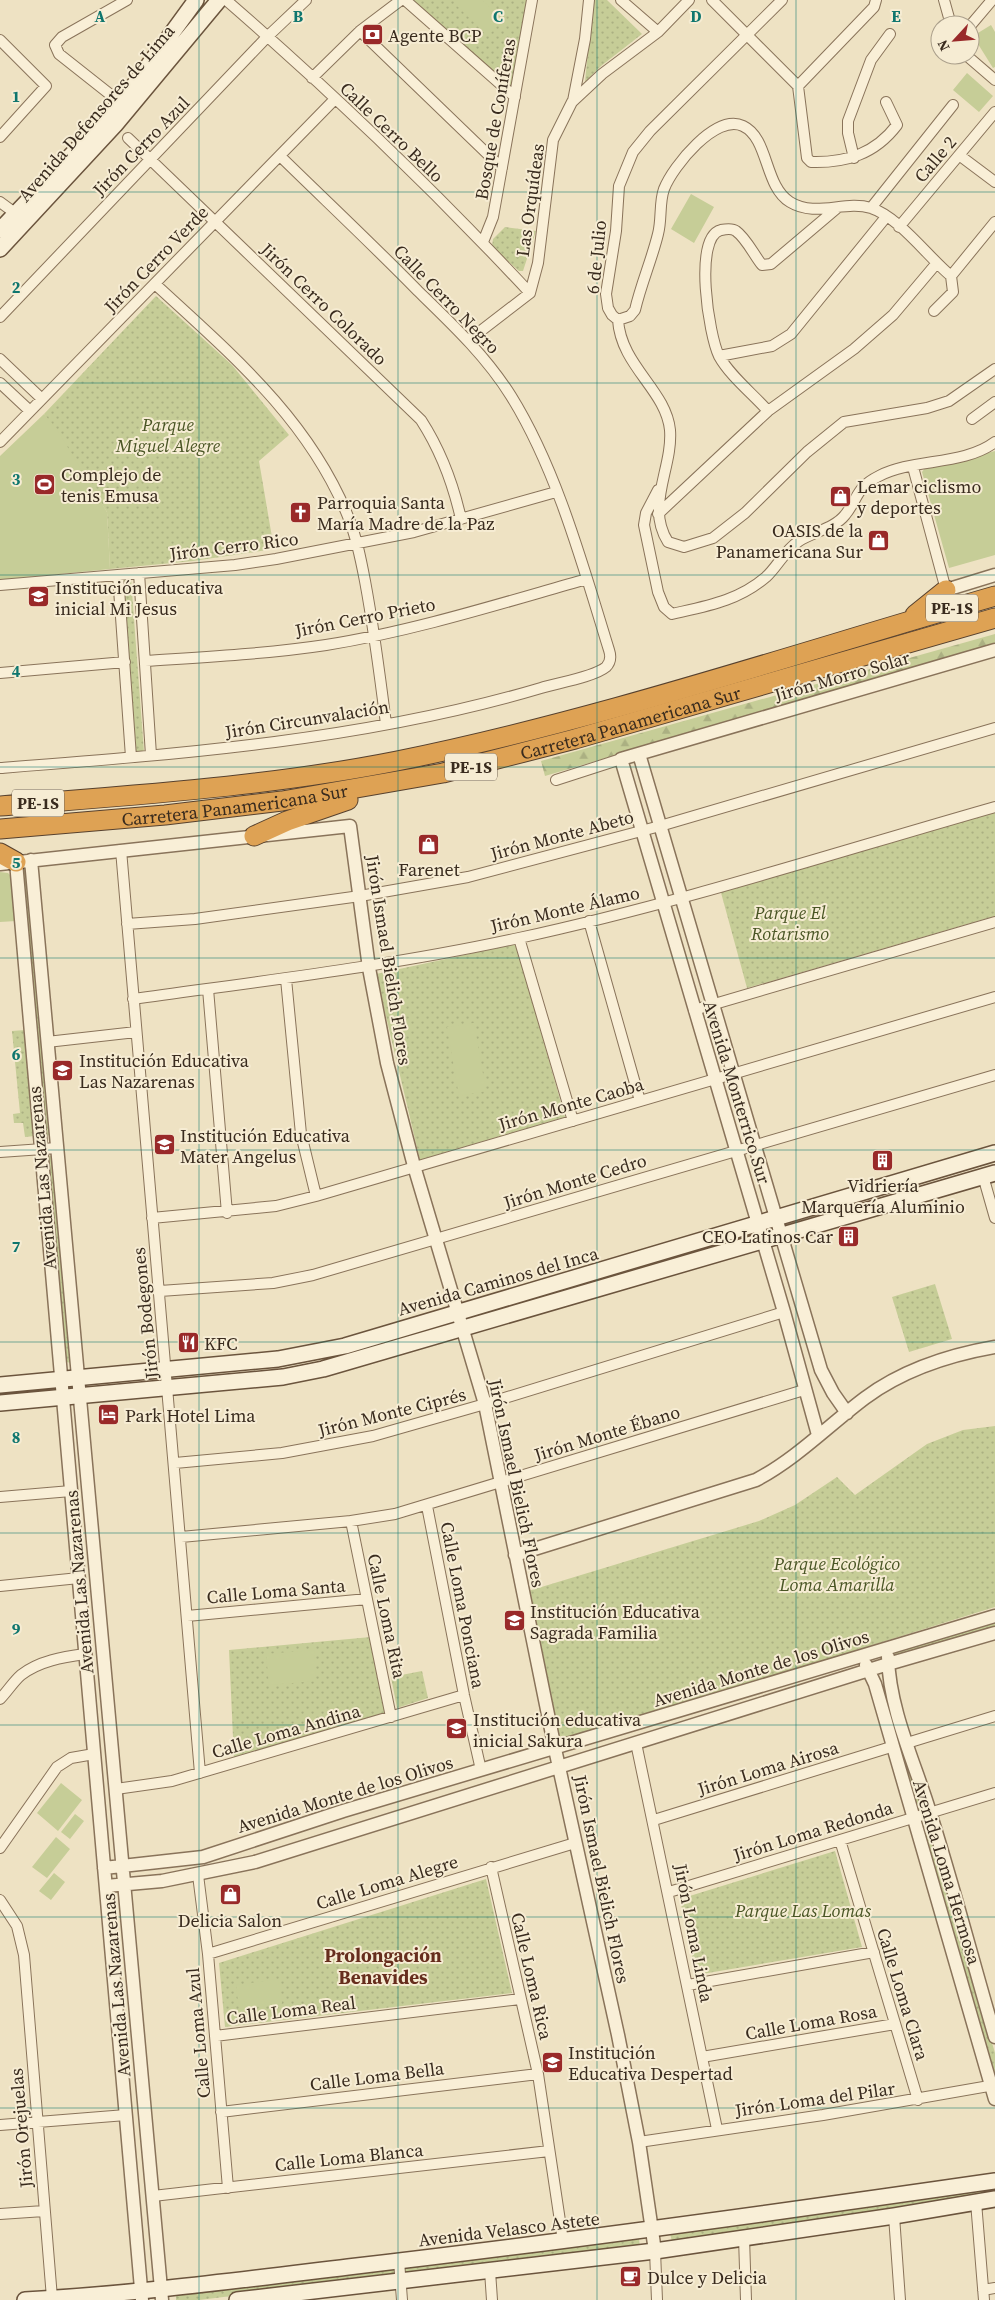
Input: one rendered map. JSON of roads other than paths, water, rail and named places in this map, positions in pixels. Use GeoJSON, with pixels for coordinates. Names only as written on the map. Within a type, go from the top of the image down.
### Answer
{"type":"FeatureCollection","features":[{"type":"Feature","properties":{"kind":"highway"},"geometry":{"type":"LineString","coordinates":[[909,620],[946,590]]}},
{"type":"Feature","properties":{"kind":"highway","name":"PE-1S"},"geometry":{"type":"LineString","coordinates":[[909,620],[995,596]]}},
{"type":"Feature","properties":{"kind":"highway","name":"Carretera Panamericana Sur"},"geometry":{"type":"LineString","coordinates":[[0,828],[165,815],[282,801],[399,782],[575,740],[995,618]]}},
{"type":"Feature","properties":{"kind":"highway","name":"Carretera Panamericana Sur"},"geometry":{"type":"LineString","coordinates":[[0,806],[163,793],[280,780],[438,752],[568,720],[909,620]]}},
{"type":"Feature","properties":{"kind":"highway"},"geometry":{"type":"LineString","coordinates":[[254,836],[297,818],[399,782]]}},
{"type":"Feature","properties":{"kind":"highway"},"geometry":{"type":"LineString","coordinates":[[0,798],[76,800]]}},
{"type":"Feature","properties":{"kind":"main road","name":"Avenida Defensores de Lima"},"geometry":{"type":"LineString","coordinates":[[0,249],[21,218],[121,103],[196,0]]}},
{"type":"Feature","properties":{"kind":"main road","name":"Avenida Defensores de Lima"},"geometry":{"type":"LineString","coordinates":[[0,230],[21,218],[115,125],[219,0]]}},
{"type":"Feature","properties":{"kind":"main road","name":"Avenida Caminos del Inca"},"geometry":{"type":"LineString","coordinates":[[0,1386],[167,1368],[278,1359],[313,1353],[458,1313],[995,1153]]}},
{"type":"Feature","properties":{"kind":"main road","name":"Avenida Caminos del Inca"},"geometry":{"type":"LineString","coordinates":[[0,1403],[283,1377],[315,1371],[463,1330],[989,1174]]}},
{"type":"Feature","properties":{"kind":"main road","name":"Avenida Velasco Astete"},"geometry":{"type":"LineString","coordinates":[[25,2300],[162,2294],[652,2230],[995,2181]]}},
{"type":"Feature","properties":{"kind":"main road"},"geometry":{"type":"LineString","coordinates":[[237,2300],[655,2251],[894,2216],[995,2199]]}},
{"type":"Feature","properties":{"kind":"street"},"geometry":{"type":"LineString","coordinates":[[121,103],[58,54],[55,45],[62,37],[127,0]]}},
{"type":"Feature","properties":{"kind":"street","name":"Calle Cerro Bello"},"geometry":{"type":"LineString","coordinates":[[226,0],[335,99],[483,242],[530,293]]}},
{"type":"Feature","properties":{"kind":"street","name":"Jirón Cerro Azul"},"geometry":{"type":"LineString","coordinates":[[0,317],[267,37],[306,0]]}},
{"type":"Feature","properties":{"kind":"street"},"geometry":{"type":"LineString","coordinates":[[312,78],[360,31],[403,0],[515,97]]}},
{"type":"Feature","properties":{"kind":"street","name":"Bosque de Coníferas"},"geometry":{"type":"LineString","coordinates":[[483,242],[494,217],[532,0]]}},
{"type":"Feature","properties":{"kind":"street"},"geometry":{"type":"LineString","coordinates":[[572,102],[585,39],[589,0]]}},
{"type":"Feature","properties":{"kind":"street"},"geometry":{"type":"LineString","coordinates":[[621,0],[658,32]]}},
{"type":"Feature","properties":{"kind":"street","name":"Las Orquídeas"},"geometry":{"type":"LineString","coordinates":[[530,293],[538,263],[553,140],[562,119],[572,102],[602,74],[658,32],[689,0]]}},
{"type":"Feature","properties":{"kind":"street"},"geometry":{"type":"LineString","coordinates":[[712,0],[798,86],[809,161],[823,162],[854,158],[870,151],[887,137],[897,125],[886,102]]}},
{"type":"Feature","properties":{"kind":"street","name":"6 de Julio"},"geometry":{"type":"LineString","coordinates":[[658,514],[670,428],[658,398],[626,353],[619,334],[618,320],[608,308],[606,294],[616,231],[619,186],[624,171],[639,143],[782,0]]}},
{"type":"Feature","properties":{"kind":"street"},"geometry":{"type":"LineString","coordinates":[[798,86],[874,7],[876,0]]}},
{"type":"Feature","properties":{"kind":"street"},"geometry":{"type":"LineString","coordinates":[[944,0],[948,15]]}},
{"type":"Feature","properties":{"kind":"street"},"geometry":{"type":"LineString","coordinates":[[979,15],[992,0]]}},
{"type":"Feature","properties":{"kind":"street"},"geometry":{"type":"LineString","coordinates":[[360,31],[502,168]]}},
{"type":"Feature","properties":{"kind":"street"},"geometry":{"type":"LineString","coordinates":[[854,158],[848,133],[848,121],[871,60],[890,34]]}},
{"type":"Feature","properties":{"kind":"street"},"geometry":{"type":"LineString","coordinates":[[0,40],[46,86],[2,130]]}},
{"type":"Feature","properties":{"kind":"street"},"geometry":{"type":"LineString","coordinates":[[975,65],[995,80]]}},
{"type":"Feature","properties":{"kind":"street"},"geometry":{"type":"LineString","coordinates":[[978,65],[980,70]]}},
{"type":"Feature","properties":{"kind":"street","name":"Jirón Cerro Verde"},"geometry":{"type":"LineString","coordinates":[[0,442],[335,99]]}},
{"type":"Feature","properties":{"kind":"street"},"geometry":{"type":"LineString","coordinates":[[871,208],[952,105]]}},
{"type":"Feature","properties":{"kind":"street","name":"Calle 2"},"geometry":{"type":"LineString","coordinates":[[899,227],[995,112]]}},
{"type":"Feature","properties":{"kind":"street"},"geometry":{"type":"LineString","coordinates":[[618,320],[630,316],[635,310],[658,233],[664,190],[671,175],[701,140],[720,126],[732,122],[745,126],[756,138],[769,173],[788,201],[805,209],[836,209],[850,206],[871,208],[886,216],[899,227],[936,264],[951,276],[953,292],[934,311]]}},
{"type":"Feature","properties":{"kind":"street","name":"Jirón Cerro Colorado"},"geometry":{"type":"LineString","coordinates":[[128,138],[421,420],[442,456],[452,483],[461,519]]}},
{"type":"Feature","properties":{"kind":"street"},"geometry":{"type":"LineString","coordinates":[[959,155],[995,182]]}},
{"type":"Feature","properties":{"kind":"street","name":"Calle Cerro Negro"},"geometry":{"type":"LineString","coordinates":[[280,156],[469,340],[510,394],[528,426],[556,492],[587,579],[609,650],[610,662]]}},
{"type":"Feature","properties":{"kind":"street"},"geometry":{"type":"LineString","coordinates":[[0,202],[21,218]]}},
{"type":"Feature","properties":{"kind":"street"},"geometry":{"type":"LineString","coordinates":[[768,411],[719,356],[710,324],[705,272],[709,240],[713,234],[724,229],[737,232],[762,265],[766,266],[772,264],[836,209]]}},
{"type":"Feature","properties":{"kind":"street"},"geometry":{"type":"LineString","coordinates":[[719,356],[772,346],[791,334],[886,216]]}},
{"type":"Feature","properties":{"kind":"street"},"geometry":{"type":"LineString","coordinates":[[951,276],[995,222]]}},
{"type":"Feature","properties":{"kind":"street"},"geometry":{"type":"LineString","coordinates":[[936,264],[893,315],[854,349],[768,411],[658,514],[661,531],[668,542],[684,547],[699,544],[713,538],[745,513],[807,452],[844,422],[880,414],[912,412],[949,401],[995,369]]}},
{"type":"Feature","properties":{"kind":"street"},"geometry":{"type":"LineString","coordinates":[[155,284],[252,373],[314,451],[341,501],[358,544],[374,635],[386,724]]}},
{"type":"Feature","properties":{"kind":"street"},"geometry":{"type":"LineString","coordinates":[[469,340],[530,293]]}},
{"type":"Feature","properties":{"kind":"street"},"geometry":{"type":"LineString","coordinates":[[0,359],[42,399]]}},
{"type":"Feature","properties":{"kind":"street"},"geometry":{"type":"LineString","coordinates":[[0,383],[30,411]]}},
{"type":"Feature","properties":{"kind":"street"},"geometry":{"type":"LineString","coordinates":[[972,419],[995,402]]}},
{"type":"Feature","properties":{"kind":"street"},"geometry":{"type":"LineString","coordinates":[[662,481],[646,513],[644,525],[658,592],[664,607],[672,614],[732,600],[748,592],[768,576],[782,555],[799,542],[845,515],[857,492],[880,475],[974,453],[995,442]]}},
{"type":"Feature","properties":{"kind":"street"},"geometry":{"type":"LineString","coordinates":[[912,467],[946,590],[995,575]]}},
{"type":"Feature","properties":{"kind":"street","name":"Jirón Cerro Rico"},"geometry":{"type":"LineString","coordinates":[[0,585],[235,565],[358,544],[461,519],[556,492]]}},
{"type":"Feature","properties":{"kind":"street"},"geometry":{"type":"LineString","coordinates":[[139,573],[151,755]]}},
{"type":"Feature","properties":{"kind":"street"},"geometry":{"type":"LineString","coordinates":[[118,575],[131,757]]}},
{"type":"Feature","properties":{"kind":"street","name":"Jirón Cerro Prieto"},"geometry":{"type":"LineString","coordinates":[[145,661],[249,654],[327,645],[374,635],[587,579]]}},
{"type":"Feature","properties":{"kind":"street","name":"Jirón Morro Solar"},"geometry":{"type":"LineString","coordinates":[[556,780],[620,759],[994,653]]}},
{"type":"Feature","properties":{"kind":"street"},"geometry":{"type":"LineString","coordinates":[[0,673],[125,662]]}},
{"type":"Feature","properties":{"kind":"street","name":"Jirón Circunvalación"},"geometry":{"type":"LineString","coordinates":[[0,768],[131,757],[271,742],[386,724],[523,694],[592,673],[605,667],[610,662]]}},
{"type":"Feature","properties":{"kind":"street","name":"Jirón Monte Abeto"},"geometry":{"type":"LineString","coordinates":[[126,924],[194,919],[360,896],[468,877],[660,826],[995,728]]}},
{"type":"Feature","properties":{"kind":"street","name":"Avenida Monterrico Sur"},"geometry":{"type":"LineString","coordinates":[[638,754],[820,1370],[832,1393],[847,1413]]}},
{"type":"Feature","properties":{"kind":"street","name":"Avenida Monterrico Sur"},"geometry":{"type":"LineString","coordinates":[[620,759],[784,1312],[804,1390],[818,1435]]}},
{"type":"Feature","properties":{"kind":"street","name":"Jirón Monte Álamo"},"geometry":{"type":"LineString","coordinates":[[133,1000],[369,968],[519,938],[663,902],[995,807]]}},
{"type":"Feature","properties":{"kind":"street","name":"Jirón Ismael Bielich Flores"},"geometry":{"type":"LineString","coordinates":[[254,836],[350,826],[369,968],[387,1063],[414,1166],[485,1404],[555,1749],[618,2035],[652,2230],[657,2300]]}},
{"type":"Feature","properties":{"kind":"street"},"geometry":{"type":"LineString","coordinates":[[12,860],[254,836]]}},
{"type":"Feature","properties":{"kind":"street","name":"Jirón Bodegones"},"geometry":{"type":"LineString","coordinates":[[121,850],[152,1218],[167,1368],[200,1773]]}},
{"type":"Feature","properties":{"kind":"street","name":"Avenida Las Nazarenas"},"geometry":{"type":"LineString","coordinates":[[12,860],[47,1042],[162,2294]]}},
{"type":"Feature","properties":{"kind":"street","name":"Avenida Las Nazarenas"},"geometry":{"type":"LineString","coordinates":[[12,860],[62,1380],[141,2296]]}},
{"type":"Feature","properties":{"kind":"street"},"geometry":{"type":"LineString","coordinates":[[589,921],[640,1101]]}},
{"type":"Feature","properties":{"kind":"street"},"geometry":{"type":"LineString","coordinates":[[694,1010],[995,922]]}},
{"type":"Feature","properties":{"kind":"street"},"geometry":{"type":"LineString","coordinates":[[519,938],[573,1121]]}},
{"type":"Feature","properties":{"kind":"street"},"geometry":{"type":"LineString","coordinates":[[286,979],[301,1134],[316,1196]]}},
{"type":"Feature","properties":{"kind":"street"},"geometry":{"type":"LineString","coordinates":[[208,989],[227,1213]]}},
{"type":"Feature","properties":{"kind":"street","name":"Jirón Monte Caoba"},"geometry":{"type":"LineString","coordinates":[[152,1218],[227,1213],[276,1206],[316,1196],[995,997]]}},
{"type":"Feature","properties":{"kind":"street"},"geometry":{"type":"LineString","coordinates":[[47,1042],[136,1032]]}},
{"type":"Feature","properties":{"kind":"street","name":"Jirón Monte Cedro"},"geometry":{"type":"LineString","coordinates":[[160,1291],[273,1282],[297,1278],[436,1240],[995,1075]]}},
{"type":"Feature","properties":{"kind":"street"},"geometry":{"type":"LineString","coordinates":[[0,1152],[57,1148]]}},
{"type":"Feature","properties":{"kind":"street"},"geometry":{"type":"LineString","coordinates":[[989,1174],[995,1218]]}},
{"type":"Feature","properties":{"kind":"street","name":"Jirón Monte Ciprés"},"geometry":{"type":"LineString","coordinates":[[175,1463],[282,1454],[373,1436],[485,1404],[784,1312]]}},
{"type":"Feature","properties":{"kind":"street"},"geometry":{"type":"LineString","coordinates":[[515,1555],[756,1480],[789,1459],[887,1384],[950,1356],[995,1347]]}},
{"type":"Feature","properties":{"kind":"street","name":"Jirón Monte Ébano"},"geometry":{"type":"LineString","coordinates":[[181,1537],[351,1521],[395,1514],[427,1506],[804,1390]]}},
{"type":"Feature","properties":{"kind":"street"},"geometry":{"type":"LineString","coordinates":[[0,1497],[71,1490]]}},
{"type":"Feature","properties":{"kind":"street","name":"Calle Loma Ponciana"},"geometry":{"type":"LineString","coordinates":[[427,1506],[464,1696],[481,1770]]}},
{"type":"Feature","properties":{"kind":"street","name":"Calle Loma Rita"},"geometry":{"type":"LineString","coordinates":[[351,1521],[391,1717]]}},
{"type":"Feature","properties":{"kind":"street"},"geometry":{"type":"LineString","coordinates":[[0,1586],[79,1578]]}},
{"type":"Feature","properties":{"kind":"street","name":"Calle Loma Santa"},"geometry":{"type":"LineString","coordinates":[[187,1616],[367,1599]]}},
{"type":"Feature","properties":{"kind":"street","name":"Avenida Monte de los Olivos"},"geometry":{"type":"LineString","coordinates":[[104,1868],[203,1857],[343,1811],[995,1616]]}},
{"type":"Feature","properties":{"kind":"street","name":"Avenida Monte de los Olivos"},"geometry":{"type":"LineString","coordinates":[[106,1886],[125,1886],[198,1875],[255,1862],[888,1664],[995,1633]]}},
{"type":"Feature","properties":{"kind":"street","name":"Avenida Loma Hermosa"},"geometry":{"type":"LineString","coordinates":[[888,1648],[888,1664],[896,1704],[930,1813],[995,2037]]}},
{"type":"Feature","properties":{"kind":"street"},"geometry":{"type":"LineString","coordinates":[[0,1699],[21,1676],[37,1667],[57,1658],[85,1654]]}},
{"type":"Feature","properties":{"kind":"street","name":"Avenida Loma Hermosa"},"geometry":{"type":"LineString","coordinates":[[861,1657],[870,1671],[891,1747],[994,2085],[995,2099]]}},
{"type":"Feature","properties":{"kind":"street","name":"Calle Loma Andina"},"geometry":{"type":"LineString","coordinates":[[116,1789],[172,1781],[464,1696]]}},
{"type":"Feature","properties":{"kind":"street"},"geometry":{"type":"LineString","coordinates":[[908,1743],[995,1716]]}},
{"type":"Feature","properties":{"kind":"street","name":"Jirón Loma Linda"},"geometry":{"type":"LineString","coordinates":[[636,1743],[654,1820],[717,2129]]}},
{"type":"Feature","properties":{"kind":"street","name":"Jirón Loma Airosa"},"geometry":{"type":"LineString","coordinates":[[654,1820],[891,1747]]}},
{"type":"Feature","properties":{"kind":"street"},"geometry":{"type":"LineString","coordinates":[[0,1848],[57,1766],[71,1758],[94,1754]]}},
{"type":"Feature","properties":{"kind":"street","name":"Jirón Loma Redonda"},"geometry":{"type":"LineString","coordinates":[[669,1892],[995,1793]]}},
{"type":"Feature","properties":{"kind":"street","name":"Calle Loma Clara"},"geometry":{"type":"LineString","coordinates":[[840,1840],[918,2100]]}},
{"type":"Feature","properties":{"kind":"street","name":"Calle Loma Alegre"},"geometry":{"type":"LineString","coordinates":[[208,1954],[575,1843]]}},
{"type":"Feature","properties":{"kind":"street","name":"Calle Loma Rica"},"geometry":{"type":"LineString","coordinates":[[491,1868],[538,2074],[548,2151],[563,2241]]}},
{"type":"Feature","properties":{"kind":"street","name":"Calle Loma Azul"},"geometry":{"type":"LineString","coordinates":[[198,1875],[208,1954],[228,2188]]}},
{"type":"Feature","properties":{"kind":"street","name":"Jirón Orejuelas"},"geometry":{"type":"LineString","coordinates":[[0,1900],[11,1914],[22,1940],[52,2298]]}},
{"type":"Feature","properties":{"kind":"street"},"geometry":{"type":"LineString","coordinates":[[688,1985],[874,1952]]}},
{"type":"Feature","properties":{"kind":"street","name":"Calle Loma Real"},"geometry":{"type":"LineString","coordinates":[[215,2036],[520,1999]]}},
{"type":"Feature","properties":{"kind":"street","name":"Calle Loma Rosa"},"geometry":{"type":"LineString","coordinates":[[702,2057],[895,2024]]}},
{"type":"Feature","properties":{"kind":"street","name":"Calle Loma Bella"},"geometry":{"type":"LineString","coordinates":[[221,2112],[538,2074]]}},
{"type":"Feature","properties":{"kind":"street","name":"Jirón Loma del Pilar"},"geometry":{"type":"LineString","coordinates":[[638,2142],[918,2100],[994,2085]]}},
{"type":"Feature","properties":{"kind":"street"},"geometry":{"type":"LineString","coordinates":[[0,2125],[126,2115]]}},
{"type":"Feature","properties":{"kind":"street","name":"Calle Loma Blanca"},"geometry":{"type":"LineString","coordinates":[[153,2196],[548,2151]]}},
{"type":"Feature","properties":{"kind":"street"},"geometry":{"type":"LineString","coordinates":[[976,2202],[984,2295],[995,2288]]}},
{"type":"Feature","properties":{"kind":"street"},"geometry":{"type":"LineString","coordinates":[[0,2214],[44,2211]]}},
{"type":"Feature","properties":{"kind":"street"},"geometry":{"type":"LineString","coordinates":[[894,2216],[900,2300]]}},
{"type":"Feature","properties":{"kind":"street"},"geometry":{"type":"LineString","coordinates":[[744,2237],[746,2300]]}},
{"type":"Feature","properties":{"kind":"street"},"geometry":{"type":"LineString","coordinates":[[399,2262],[402,2300]]}},
{"type":"Feature","properties":{"kind":"street"},"geometry":{"type":"LineString","coordinates":[[490,2271],[492,2300]]}},
{"type":"Feature","properties":{"kind":"place","name":"Agente BCP"},"geometry":{"type":"Point","coordinates":[372,35]}},
{"type":"Feature","properties":{"kind":"place","name":"Complejo de tenis Emusa"},"geometry":{"type":"Point","coordinates":[45,484]}},
{"type":"Feature","properties":{"kind":"place","name":"Lemar ciclismo y deportes"},"geometry":{"type":"Point","coordinates":[841,496]}},
{"type":"Feature","properties":{"kind":"place","name":"Parroquia Santa María Madre de la Paz"},"geometry":{"type":"Point","coordinates":[301,512]}},
{"type":"Feature","properties":{"kind":"place","name":"OASIS de la Panamericana Sur"},"geometry":{"type":"Point","coordinates":[879,540]}},
{"type":"Feature","properties":{"kind":"place","name":"Institución educativa inicial Mi Jesus"},"geometry":{"type":"Point","coordinates":[39,597]}},
{"type":"Feature","properties":{"kind":"place","name":"Farenet"},"geometry":{"type":"Point","coordinates":[429,844]}},
{"type":"Feature","properties":{"kind":"place","name":"Institución Educativa Las Nazarenas"},"geometry":{"type":"Point","coordinates":[63,1070]}},
{"type":"Feature","properties":{"kind":"place","name":"Institución Educativa Mater Angelus"},"geometry":{"type":"Point","coordinates":[164,1145]}},
{"type":"Feature","properties":{"kind":"place","name":"Vidriería Marquería Aluminio"},"geometry":{"type":"Point","coordinates":[883,1160]}},
{"type":"Feature","properties":{"kind":"place","name":"CEO Latinos Car"},"geometry":{"type":"Point","coordinates":[849,1236]}},
{"type":"Feature","properties":{"kind":"place","name":"KFC"},"geometry":{"type":"Point","coordinates":[188,1343]}},
{"type":"Feature","properties":{"kind":"place","name":"Park Hotel Lima"},"geometry":{"type":"Point","coordinates":[109,1415]}},
{"type":"Feature","properties":{"kind":"place","name":"Institución Educativa Sagrada Familia"},"geometry":{"type":"Point","coordinates":[514,1621]}},
{"type":"Feature","properties":{"kind":"place","name":"Institución educativa inicial Sakura"},"geometry":{"type":"Point","coordinates":[457,1729]}},
{"type":"Feature","properties":{"kind":"place","name":"Delicia Salon"},"geometry":{"type":"Point","coordinates":[230,1895]}},
{"type":"Feature","properties":{"kind":"place","name":"Institución Educativa Despertad"},"geometry":{"type":"Point","coordinates":[552,2062]}},
{"type":"Feature","properties":{"kind":"place","name":"Dulce y Delicia"},"geometry":{"type":"Point","coordinates":[631,2277]}},
{"type":"Feature","properties":{"kind":"district","name":"Prolongación Benavides"},"geometry":{"type":"Point","coordinates":[383,1966]}},
{"type":"Feature","properties":{"kind":"park label","name":"Parque Miguel Alegre"},"geometry":{"type":"Point","coordinates":[168,434]}},
{"type":"Feature","properties":{"kind":"park label","name":"Parque El Rotarismo"},"geometry":{"type":"Point","coordinates":[790,922]}},
{"type":"Feature","properties":{"kind":"park label","name":"Parque Ecológico Loma Amarilla"},"geometry":{"type":"Point","coordinates":[837,1574]}},
{"type":"Feature","properties":{"kind":"park label","name":"Parque Las Lomas"},"geometry":{"type":"Point","coordinates":[803,1910]}}]}
